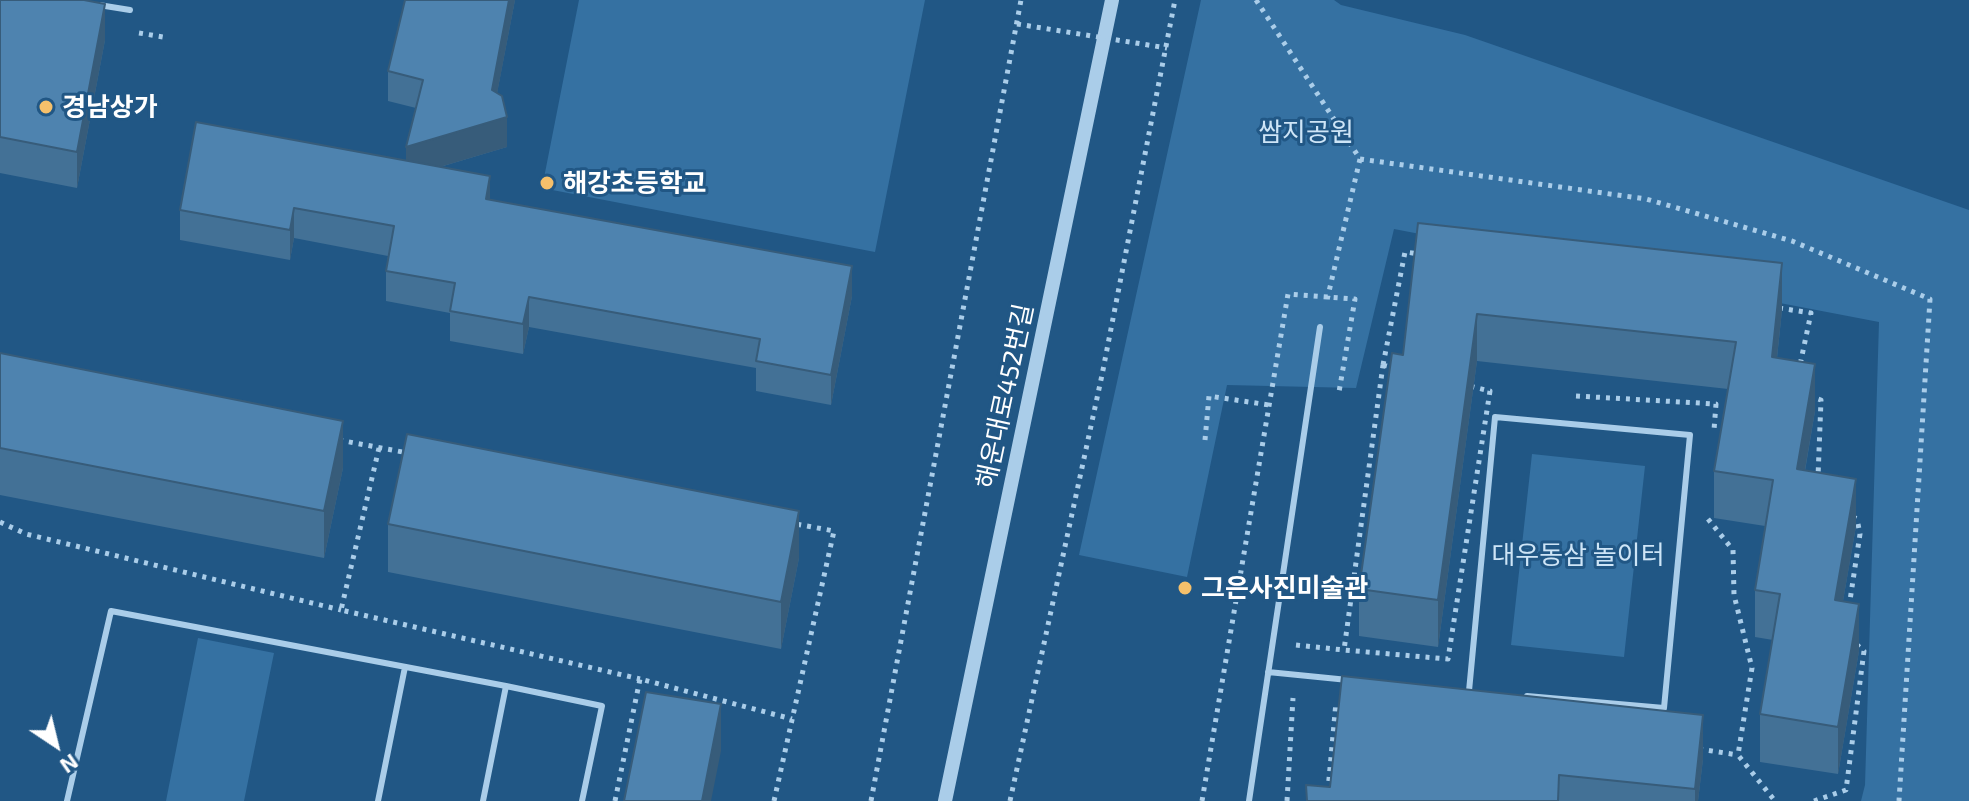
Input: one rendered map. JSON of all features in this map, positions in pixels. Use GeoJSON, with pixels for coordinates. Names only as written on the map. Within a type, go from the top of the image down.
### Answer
{"type":"FeatureCollection","features":[{"type":"Feature","properties":{"kind":"street","name":"해운대로452번길"},"geometry":{"type":"LineString","coordinates":[[945,801],[1112,0]]}},
{"type":"Feature","properties":{"kind":"lane"},"geometry":{"type":"LineString","coordinates":[[86,2],[130,10]]}},
{"type":"Feature","properties":{"kind":"lane"},"geometry":{"type":"LineString","coordinates":[[1249,801],[1320,327]]}},
{"type":"Feature","properties":{"kind":"lane"},"geometry":{"type":"LineString","coordinates":[[1469,691],[1495,417],[1690,435],[1664,708],[1514,695]]}},
{"type":"Feature","properties":{"kind":"lane"},"geometry":{"type":"LineString","coordinates":[[67,801],[111,611],[602,706],[582,801]]}},
{"type":"Feature","properties":{"kind":"lane"},"geometry":{"type":"LineString","coordinates":[[378,801],[405,667]]}},
{"type":"Feature","properties":{"kind":"lane"},"geometry":{"type":"LineString","coordinates":[[1268,672],[1361,681]]}},
{"type":"Feature","properties":{"kind":"lane"},"geometry":{"type":"LineString","coordinates":[[483,801],[506,686]]}},
{"type":"Feature","properties":{"kind":"lane"},"geometry":{"type":"LineString","coordinates":[[1454,690],[1484,693]]}},
{"type":"Feature","properties":{"kind":"path"},"geometry":{"type":"LineString","coordinates":[[871,801],[1021,0]]}},
{"type":"Feature","properties":{"kind":"path"},"geometry":{"type":"LineString","coordinates":[[1010,801],[1102,375],[1175,0]]}},
{"type":"Feature","properties":{"kind":"path"},"geometry":{"type":"LineString","coordinates":[[1202,801],[1288,294],[1327,300],[1360,159],[1256,0]]}},
{"type":"Feature","properties":{"kind":"path"},"geometry":{"type":"LineString","coordinates":[[1017,24],[1167,48]]}},
{"type":"Feature","properties":{"kind":"path"},"geometry":{"type":"LineString","coordinates":[[1360,159],[1646,199],[1792,241],[1930,299],[1899,801]]}},
{"type":"Feature","properties":{"kind":"path"},"geometry":{"type":"LineString","coordinates":[[1383,365],[1490,391],[1448,659],[1344,650],[1383,365]]}},
{"type":"Feature","properties":{"kind":"path"},"geometry":{"type":"LineString","coordinates":[[1205,440],[1209,396],[1269,405]]}},
{"type":"Feature","properties":{"kind":"path"},"geometry":{"type":"LineString","coordinates":[[334,439],[411,453]]}},
{"type":"Feature","properties":{"kind":"path"},"geometry":{"type":"LineString","coordinates":[[341,610],[379,448]]}},
{"type":"Feature","properties":{"kind":"path"},"geometry":{"type":"LineString","coordinates":[[0,522],[26,534],[640,679],[792,719]]}},
{"type":"Feature","properties":{"kind":"path"},"geometry":{"type":"LineString","coordinates":[[774,801],[834,531],[787,522]]}},
{"type":"Feature","properties":{"kind":"path"},"geometry":{"type":"LineString","coordinates":[[615,801],[640,679]]}},
{"type":"Feature","properties":{"kind":"path"},"geometry":{"type":"LineString","coordinates":[[1287,801],[1294,693],[1308,695]]}},
{"type":"Feature","properties":{"kind":"path"},"geometry":{"type":"LineString","coordinates":[[1322,697],[1351,701]]}},
{"type":"Feature","properties":{"kind":"path"},"geometry":{"type":"LineString","coordinates":[[1327,801],[1336,699]]}},
{"type":"Feature","properties":{"kind":"path"},"geometry":{"type":"LineString","coordinates":[[1692,748],[1738,755]]}},
{"type":"Feature","properties":{"kind":"green space"},"geometry":{"type":"Polygon","coordinates":[[[579,0],[925,0],[875,252],[542,188],[579,0]]]}},
{"type":"Feature","properties":{"kind":"green space","name":"쌈지공원"},"geometry":{"type":"Polygon","coordinates":[[[1201,0],[1334,0],[1341,5],[1465,35],[1969,210],[1969,801],[1861,801],[1865,785],[1879,322],[1394,229],[1356,388],[1227,385],[1187,577],[1079,555],[1201,0]]]}},
{"type":"Feature","properties":{"kind":"green space","name":"대우동삼 놀이터"},"geometry":{"type":"Polygon","coordinates":[[[1532,454],[1645,466],[1624,657],[1511,645],[1532,454]]]}},
{"type":"Feature","properties":{"kind":"green space"},"geometry":{"type":"Polygon","coordinates":[[[198,638],[274,653],[244,801],[166,801],[198,638]]]}},
{"type":"Feature","properties":{"kind":"building","name":"경남상가"},"geometry":{"type":"Polygon","coordinates":[[[0,0],[84,0],[105,4],[77,152],[0,137],[0,0]]]}},
{"type":"Feature","properties":{"kind":"building"},"geometry":{"type":"Polygon","coordinates":[[[405,0],[509,0],[492,90],[502,96],[507,117],[406,147],[423,80],[388,71],[405,0]]]}},
{"type":"Feature","properties":{"kind":"building"},"geometry":{"type":"Polygon","coordinates":[[[196,122],[490,176],[486,199],[852,266],[831,375],[756,361],[760,339],[529,297],[523,324],[450,311],[455,283],[386,271],[394,226],[294,208],[290,230],[180,210],[196,122]]]}},
{"type":"Feature","properties":{"kind":"building"},"geometry":{"type":"Polygon","coordinates":[[[1418,223],[1782,263],[1772,357],[1815,364],[1797,469],[1856,479],[1835,600],[1859,604],[1838,727],[1760,714],[1780,594],[1755,590],[1773,480],[1714,471],[1736,342],[1477,314],[1438,600],[1359,589],[1392,353],[1403,355],[1418,223]]]}},
{"type":"Feature","properties":{"kind":"building"},"geometry":{"type":"Polygon","coordinates":[[[0,353],[343,421],[324,511],[0,448],[0,353]]]}},
{"type":"Feature","properties":{"kind":"building"},"geometry":{"type":"Polygon","coordinates":[[[407,434],[799,511],[781,602],[388,524],[407,434]]]}},
{"type":"Feature","properties":{"kind":"building"},"geometry":{"type":"Polygon","coordinates":[[[1342,676],[1703,715],[1695,789],[1559,775],[1558,801],[1307,801],[1306,785],[1330,787],[1342,676]]]}},
{"type":"Feature","properties":{"kind":"building"},"geometry":{"type":"Polygon","coordinates":[[[646,692],[721,704],[702,801],[624,801],[646,692]]]}},
{"type":"Feature","properties":{"kind":"place","name":"경남상가"},"geometry":{"type":"Point","coordinates":[46,107]}},
{"type":"Feature","properties":{"kind":"place","name":"해강초등학교"},"geometry":{"type":"Point","coordinates":[547,183]}},
{"type":"Feature","properties":{"kind":"place","name":"그은사진미술관"},"geometry":{"type":"Point","coordinates":[1185,588]}}]}
